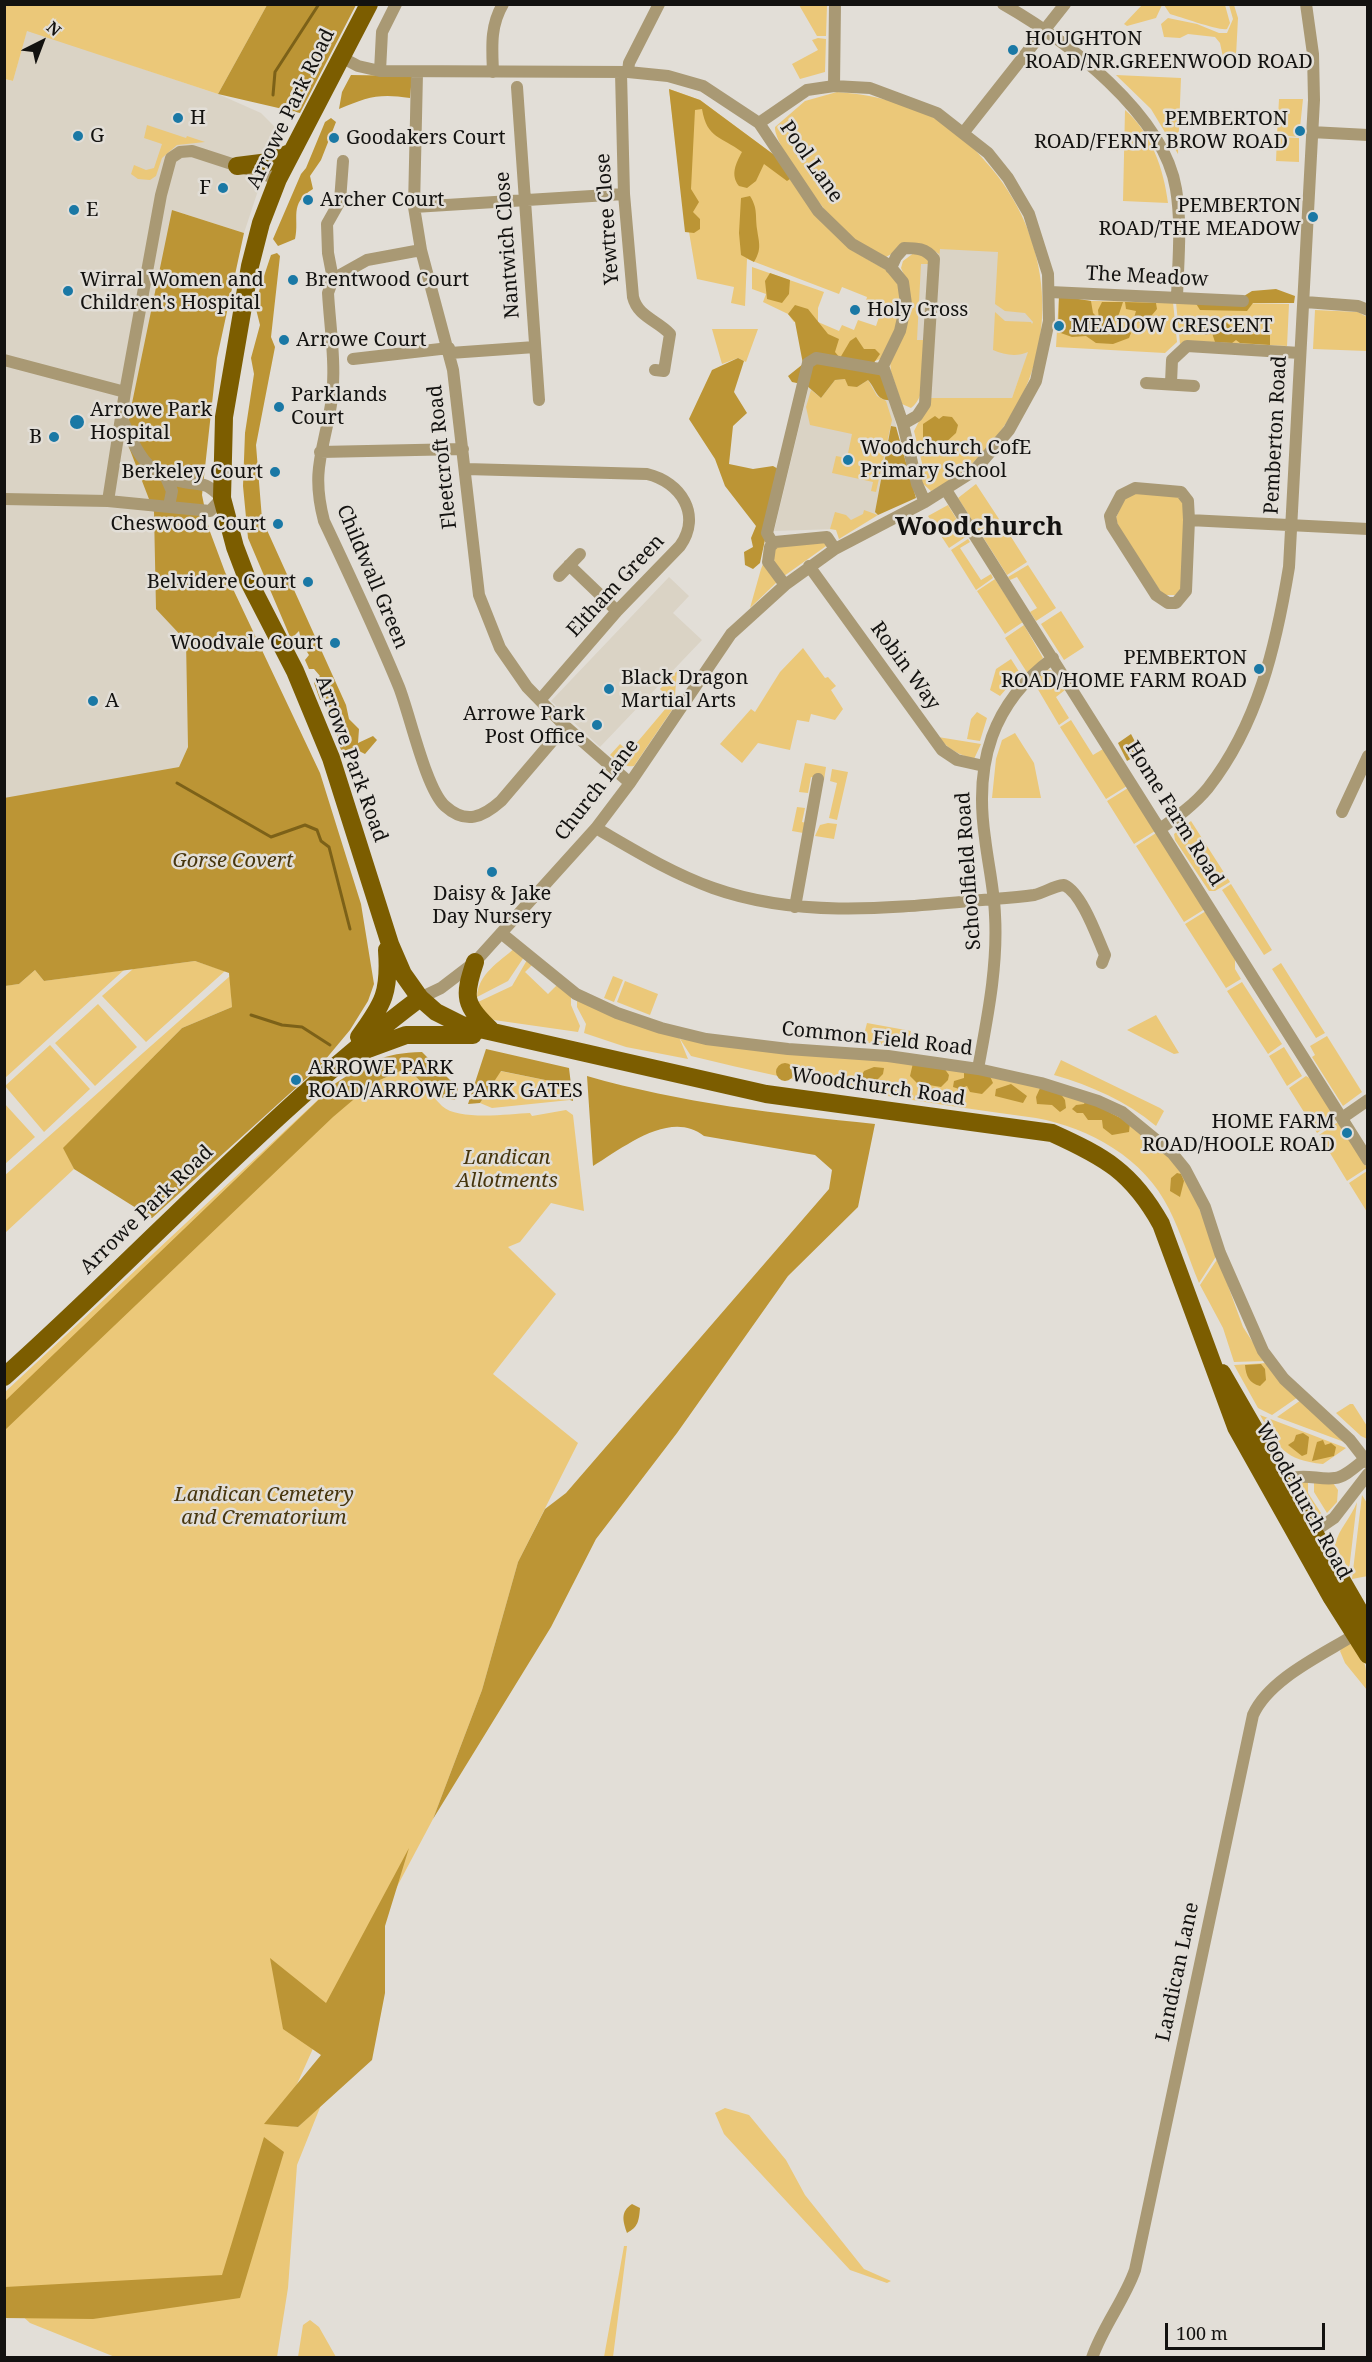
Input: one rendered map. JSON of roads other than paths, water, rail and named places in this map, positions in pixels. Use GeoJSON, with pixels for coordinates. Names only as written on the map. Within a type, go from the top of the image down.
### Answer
{"type":"FeatureCollection","features":[{"type":"Feature","properties":{"kind":"main road","name":"Arrowe Park Road"},"geometry":{"type":"LineString","coordinates":[[4,1377],[194,1195],[344,1058],[420,998],[403,975],[386,933],[331,758],[296,671],[246,576],[235,547],[222,498],[224,417],[236,338],[261,223],[278,179],[369,4]]}},
{"type":"Feature","properties":{"kind":"main road"},"geometry":{"type":"LineString","coordinates":[[237,166],[269,162],[292,152]]}},
{"type":"Feature","properties":{"kind":"main road"},"geometry":{"type":"LineString","coordinates":[[344,1058],[383,1003],[389,978],[386,933]]}},
{"type":"Feature","properties":{"kind":"main road"},"geometry":{"type":"LineString","coordinates":[[475,962],[468,982],[466,999],[471,1011],[492,1031]]}},
{"type":"Feature","properties":{"kind":"main road","name":"Woodchurch Road"},"geometry":{"type":"LineString","coordinates":[[420,998],[436,1012],[462,1025],[766,1094],[1052,1133],[1095,1152],[1122,1172],[1151,1205],[1161,1224],[1214,1362],[1223,1396],[1236,1427],[1311,1561],[1363,1634]]}},
{"type":"Feature","properties":{"kind":"main road"},"geometry":{"type":"LineString","coordinates":[[344,1058],[406,1035],[456,1033],[545,1043]]}},
{"type":"Feature","properties":{"kind":"main road","name":"Woodchurch Road"},"geometry":{"type":"LineString","coordinates":[[1214,1362],[1234,1391],[1312,1533],[1355,1605],[1368,1655]]}},
{"type":"Feature","properties":{"kind":"street"},"geometry":{"type":"LineString","coordinates":[[380,71],[382,32],[396,4]]}},
{"type":"Feature","properties":{"kind":"street"},"geometry":{"type":"LineString","coordinates":[[493,72],[492,32],[495,18],[503,4]]}},
{"type":"Feature","properties":{"kind":"street"},"geometry":{"type":"LineString","coordinates":[[625,73],[659,4]]}},
{"type":"Feature","properties":{"kind":"street"},"geometry":{"type":"LineString","coordinates":[[834,86],[835,4]]}},
{"type":"Feature","properties":{"kind":"street"},"geometry":{"type":"LineString","coordinates":[[1003,4],[1045,31],[1134,105],[1150,127],[1166,156],[1176,187],[1179,221],[1177,298]]}},
{"type":"Feature","properties":{"kind":"street"},"geometry":{"type":"LineString","coordinates":[[964,132],[1065,4]]}},
{"type":"Feature","properties":{"kind":"street","name":"Pemberton Road"},"geometry":{"type":"LineString","coordinates":[[1160,829],[1208,789],[1241,734],[1263,686],[1278,636],[1289,567],[1292,525],[1314,100],[1313,54],[1306,4]]}},
{"type":"Feature","properties":{"kind":"street","name":"Pool Lane"},"geometry":{"type":"LineString","coordinates":[[341,57],[358,66],[380,71],[625,73],[668,76],[704,86],[759,123],[818,211],[852,244],[891,268]]}},
{"type":"Feature","properties":{"kind":"street","name":"Fleetcroft Road"},"geometry":{"type":"LineString","coordinates":[[417,73],[414,207],[421,250],[449,350],[466,469],[479,595],[500,648],[513,669],[565,726],[630,783]]}},
{"type":"Feature","properties":{"kind":"street","name":"Yewtree Close"},"geometry":{"type":"LineString","coordinates":[[625,73],[624,194],[636,306],[647,318],[660,324],[670,334],[660,374]]}},
{"type":"Feature","properties":{"kind":"street"},"geometry":{"type":"LineString","coordinates":[[759,123],[807,90],[834,86],[870,88],[902,98],[937,113],[988,153],[1008,178],[1029,214],[1044,257],[1050,292],[1049,321],[1036,381],[1009,430],[992,453],[974,471],[946,490]]}},
{"type":"Feature","properties":{"kind":"street","name":"Nantwich Close"},"geometry":{"type":"LineString","coordinates":[[517,87],[539,400]]}},
{"type":"Feature","properties":{"kind":"street"},"geometry":{"type":"LineString","coordinates":[[1311,132],[1368,135]]}},
{"type":"Feature","properties":{"kind":"street"},"geometry":{"type":"LineString","coordinates":[[108,501],[125,392],[161,195],[171,158],[180,152],[192,151],[278,179]]}},
{"type":"Feature","properties":{"kind":"street","name":"Childwall Green"},"geometry":{"type":"LineString","coordinates":[[343,161],[340,201],[327,224],[328,253],[333,279],[328,292],[332,398],[320,452],[317,486],[324,521],[398,684],[432,786],[446,807],[466,816],[478,818],[490,810],[501,801],[565,726]]}},
{"type":"Feature","properties":{"kind":"street"},"geometry":{"type":"LineString","coordinates":[[414,207],[624,194]]}},
{"type":"Feature","properties":{"kind":"street"},"geometry":{"type":"LineString","coordinates":[[785,585],[768,562],[773,544],[767,533],[808,363],[816,358],[861,368],[879,369],[883,366],[900,331],[906,304],[903,282],[891,268],[896,257],[904,248],[917,248],[927,251],[934,259],[925,404],[917,416],[903,424]]}},
{"type":"Feature","properties":{"kind":"street"},"geometry":{"type":"LineString","coordinates":[[333,279],[367,260],[421,250]]}},
{"type":"Feature","properties":{"kind":"street","name":"The Meadow"},"geometry":{"type":"LineString","coordinates":[[1050,292],[1243,301]]}},
{"type":"Feature","properties":{"kind":"street"},"geometry":{"type":"LineString","coordinates":[[1305,302],[1358,306],[1368,310]]}},
{"type":"Feature","properties":{"kind":"street"},"geometry":{"type":"LineString","coordinates":[[1171,383],[1172,360],[1187,346],[1300,353]]}},
{"type":"Feature","properties":{"kind":"street"},"geometry":{"type":"LineString","coordinates":[[353,358],[449,350],[535,347]]}},
{"type":"Feature","properties":{"kind":"street"},"geometry":{"type":"LineString","coordinates":[[4,360],[125,392]]}},
{"type":"Feature","properties":{"kind":"street"},"geometry":{"type":"LineString","coordinates":[[883,366],[903,424],[917,484],[925,502]]}},
{"type":"Feature","properties":{"kind":"street"},"geometry":{"type":"LineString","coordinates":[[1146,383],[1194,386]]}},
{"type":"Feature","properties":{"kind":"street"},"geometry":{"type":"LineString","coordinates":[[4,499],[108,501],[210,511],[222,498],[208,484],[182,482],[156,472],[138,455],[122,420]]}},
{"type":"Feature","properties":{"kind":"street"},"geometry":{"type":"LineString","coordinates":[[320,452],[463,450]]}},
{"type":"Feature","properties":{"kind":"street","name":"Eltham Green"},"geometry":{"type":"LineString","coordinates":[[466,469],[647,474],[659,477],[677,489],[690,516],[689,534],[617,611],[540,700]]}},
{"type":"Feature","properties":{"kind":"street"},"geometry":{"type":"LineString","coordinates":[[165,475],[172,491],[169,506]]}},
{"type":"Feature","properties":{"kind":"street"},"geometry":{"type":"LineString","coordinates":[[1135,488],[1175,490],[1185,495],[1188,501],[1189,520],[1186,591],[1176,603],[1168,603],[1156,595],[1112,526],[1110,516],[1125,491],[1135,488]]}},
{"type":"Feature","properties":{"kind":"street","name":"Church Lane"},"geometry":{"type":"LineString","coordinates":[[420,998],[441,987],[475,962],[596,828],[630,783],[731,634],[809,566],[835,549],[946,490]]}},
{"type":"Feature","properties":{"kind":"street","name":"Home Farm Road"},"geometry":{"type":"LineString","coordinates":[[946,490],[1368,1160]]}},
{"type":"Feature","properties":{"kind":"street"},"geometry":{"type":"LineString","coordinates":[[1189,520],[1368,529]]}},
{"type":"Feature","properties":{"kind":"street"},"geometry":{"type":"LineString","coordinates":[[773,544],[784,539],[827,537],[835,549]]}},
{"type":"Feature","properties":{"kind":"street"},"geometry":{"type":"LineString","coordinates":[[560,576],[580,554]]}},
{"type":"Feature","properties":{"kind":"street"},"geometry":{"type":"LineString","coordinates":[[569,565],[617,611]]}},
{"type":"Feature","properties":{"kind":"street","name":"Robin Way"},"geometry":{"type":"LineString","coordinates":[[809,566],[942,750],[957,760],[984,766]]}},
{"type":"Feature","properties":{"kind":"street","name":"Schoolfield Road"},"geometry":{"type":"LineString","coordinates":[[978,1069],[993,977],[994,899],[982,817],[984,766],[997,721],[1004,707],[1027,678],[1053,658]]}},
{"type":"Feature","properties":{"kind":"street"},"geometry":{"type":"LineString","coordinates":[[1342,812],[1368,756]]}},
{"type":"Feature","properties":{"kind":"street"},"geometry":{"type":"LineString","coordinates":[[795,907],[818,780]]}},
{"type":"Feature","properties":{"kind":"street"},"geometry":{"type":"LineString","coordinates":[[596,828],[636,853],[691,880],[742,897],[795,907],[903,906],[994,899],[1035,894],[1058,886],[1068,887],[1075,894],[1105,955],[1102,963]]}},
{"type":"Feature","properties":{"kind":"street","name":"Common Field Road"},"geometry":{"type":"LineString","coordinates":[[501,933],[576,993],[617,1013],[662,1028],[706,1039],[788,1049],[888,1056],[978,1069],[1041,1083],[1098,1101],[1122,1112],[1172,1154],[1185,1170],[1205,1207],[1228,1273],[1263,1352],[1284,1379],[1367,1460]]}},
{"type":"Feature","properties":{"kind":"street"},"geometry":{"type":"LineString","coordinates":[[1342,1118],[1368,1100]]}},
{"type":"Feature","properties":{"kind":"street"},"geometry":{"type":"LineString","coordinates":[[1311,1561],[1282,1502],[1280,1490],[1284,1483],[1305,1475],[1335,1478],[1367,1460]]}},
{"type":"Feature","properties":{"kind":"street"},"geometry":{"type":"LineString","coordinates":[[1312,1533],[1334,1518],[1368,1474]]}},
{"type":"Feature","properties":{"kind":"street"},"geometry":{"type":"LineString","coordinates":[[1335,1478],[1351,1496]]}},
{"type":"Feature","properties":{"kind":"street","name":"Landican Lane"},"geometry":{"type":"LineString","coordinates":[[1092,2358],[1098,2340],[1128,2290],[1135,2270],[1253,1715],[1262,1700],[1277,1685],[1363,1634]]}},
{"type":"Feature","properties":{"kind":"waterway"},"geometry":{"type":"LineString","coordinates":[[273,95],[275,72],[319,4]]}},
{"type":"Feature","properties":{"kind":"waterway"},"geometry":{"type":"LineString","coordinates":[[177,783],[271,837],[305,825],[317,830],[321,841],[329,847],[350,929]]}},
{"type":"Feature","properties":{"kind":"waterway"},"geometry":{"type":"LineString","coordinates":[[251,1015],[282,1025],[302,1027],[330,1045]]}},
{"type":"Feature","properties":{"kind":"place","name":"HOUGHTON ROAD/NR.GREENWOOD ROAD"},"geometry":{"type":"Point","coordinates":[1013,50]}},
{"type":"Feature","properties":{"kind":"place","name":"H"},"geometry":{"type":"Point","coordinates":[178,118]}},
{"type":"Feature","properties":{"kind":"place","name":"PEMBERTON ROAD/FERNY BROW ROAD"},"geometry":{"type":"Point","coordinates":[1300,131]}},
{"type":"Feature","properties":{"kind":"place","name":"G"},"geometry":{"type":"Point","coordinates":[78,136]}},
{"type":"Feature","properties":{"kind":"place","name":"Goodakers Court"},"geometry":{"type":"Point","coordinates":[334,138]}},
{"type":"Feature","properties":{"kind":"place","name":"F"},"geometry":{"type":"Point","coordinates":[223,188]}},
{"type":"Feature","properties":{"kind":"place","name":"Archer Court"},"geometry":{"type":"Point","coordinates":[308,200]}},
{"type":"Feature","properties":{"kind":"place","name":"E"},"geometry":{"type":"Point","coordinates":[74,210]}},
{"type":"Feature","properties":{"kind":"place","name":"PEMBERTON ROAD/THE MEADOW"},"geometry":{"type":"Point","coordinates":[1313,217]}},
{"type":"Feature","properties":{"kind":"place","name":"Brentwood Court"},"geometry":{"type":"Point","coordinates":[293,280]}},
{"type":"Feature","properties":{"kind":"place","name":"Wirral Women and Children's Hospital"},"geometry":{"type":"Point","coordinates":[68,291]}},
{"type":"Feature","properties":{"kind":"place","name":"Holy Cross"},"geometry":{"type":"Point","coordinates":[855,310]}},
{"type":"Feature","properties":{"kind":"place","name":"MEADOW CRESCENT"},"geometry":{"type":"Point","coordinates":[1059,326]}},
{"type":"Feature","properties":{"kind":"place","name":"Arrowe Court"},"geometry":{"type":"Point","coordinates":[284,340]}},
{"type":"Feature","properties":{"kind":"place","name":"Parklands Court"},"geometry":{"type":"Point","coordinates":[279,407]}},
{"type":"Feature","properties":{"kind":"place","name":"Arrowe Park Hospital"},"geometry":{"type":"Point","coordinates":[77,422]}},
{"type":"Feature","properties":{"kind":"place","name":"B"},"geometry":{"type":"Point","coordinates":[54,437]}},
{"type":"Feature","properties":{"kind":"place","name":"Woodchurch CofE Primary School"},"geometry":{"type":"Point","coordinates":[848,460]}},
{"type":"Feature","properties":{"kind":"place","name":"Berkeley Court"},"geometry":{"type":"Point","coordinates":[275,472]}},
{"type":"Feature","properties":{"kind":"place","name":"Cheswood Court"},"geometry":{"type":"Point","coordinates":[278,524]}},
{"type":"Feature","properties":{"kind":"place","name":"Belvidere Court"},"geometry":{"type":"Point","coordinates":[308,582]}},
{"type":"Feature","properties":{"kind":"place","name":"Woodvale Court"},"geometry":{"type":"Point","coordinates":[335,643]}},
{"type":"Feature","properties":{"kind":"place","name":"PEMBERTON ROAD/HOME FARM ROAD"},"geometry":{"type":"Point","coordinates":[1259,669]}},
{"type":"Feature","properties":{"kind":"place","name":"Black Dragon Martial Arts"},"geometry":{"type":"Point","coordinates":[609,689]}},
{"type":"Feature","properties":{"kind":"place","name":"A"},"geometry":{"type":"Point","coordinates":[93,701]}},
{"type":"Feature","properties":{"kind":"place","name":"Arrowe Park Post Office"},"geometry":{"type":"Point","coordinates":[597,725]}},
{"type":"Feature","properties":{"kind":"place","name":"Daisy & Jake Day Nursery"},"geometry":{"type":"Point","coordinates":[492,872]}},
{"type":"Feature","properties":{"kind":"place","name":"ARROWE PARK ROAD/ARROWE PARK GATES"},"geometry":{"type":"Point","coordinates":[296,1080]}},
{"type":"Feature","properties":{"kind":"place","name":"HOME FARM ROAD/HOOLE ROAD"},"geometry":{"type":"Point","coordinates":[1347,1133]}},
{"type":"Feature","properties":{"kind":"district","name":"Woodchurch"},"geometry":{"type":"Point","coordinates":[979,528]}},
{"type":"Feature","properties":{"kind":"park label","name":"Gorse Covert"},"geometry":{"type":"Point","coordinates":[233,861]}},
{"type":"Feature","properties":{"kind":"park label","name":"Landican Allotments"},"geometry":{"type":"Point","coordinates":[507,1170]}},
{"type":"Feature","properties":{"kind":"park label","name":"Landican Cemetery and Crematorium"},"geometry":{"type":"Point","coordinates":[264,1506]}}]}
